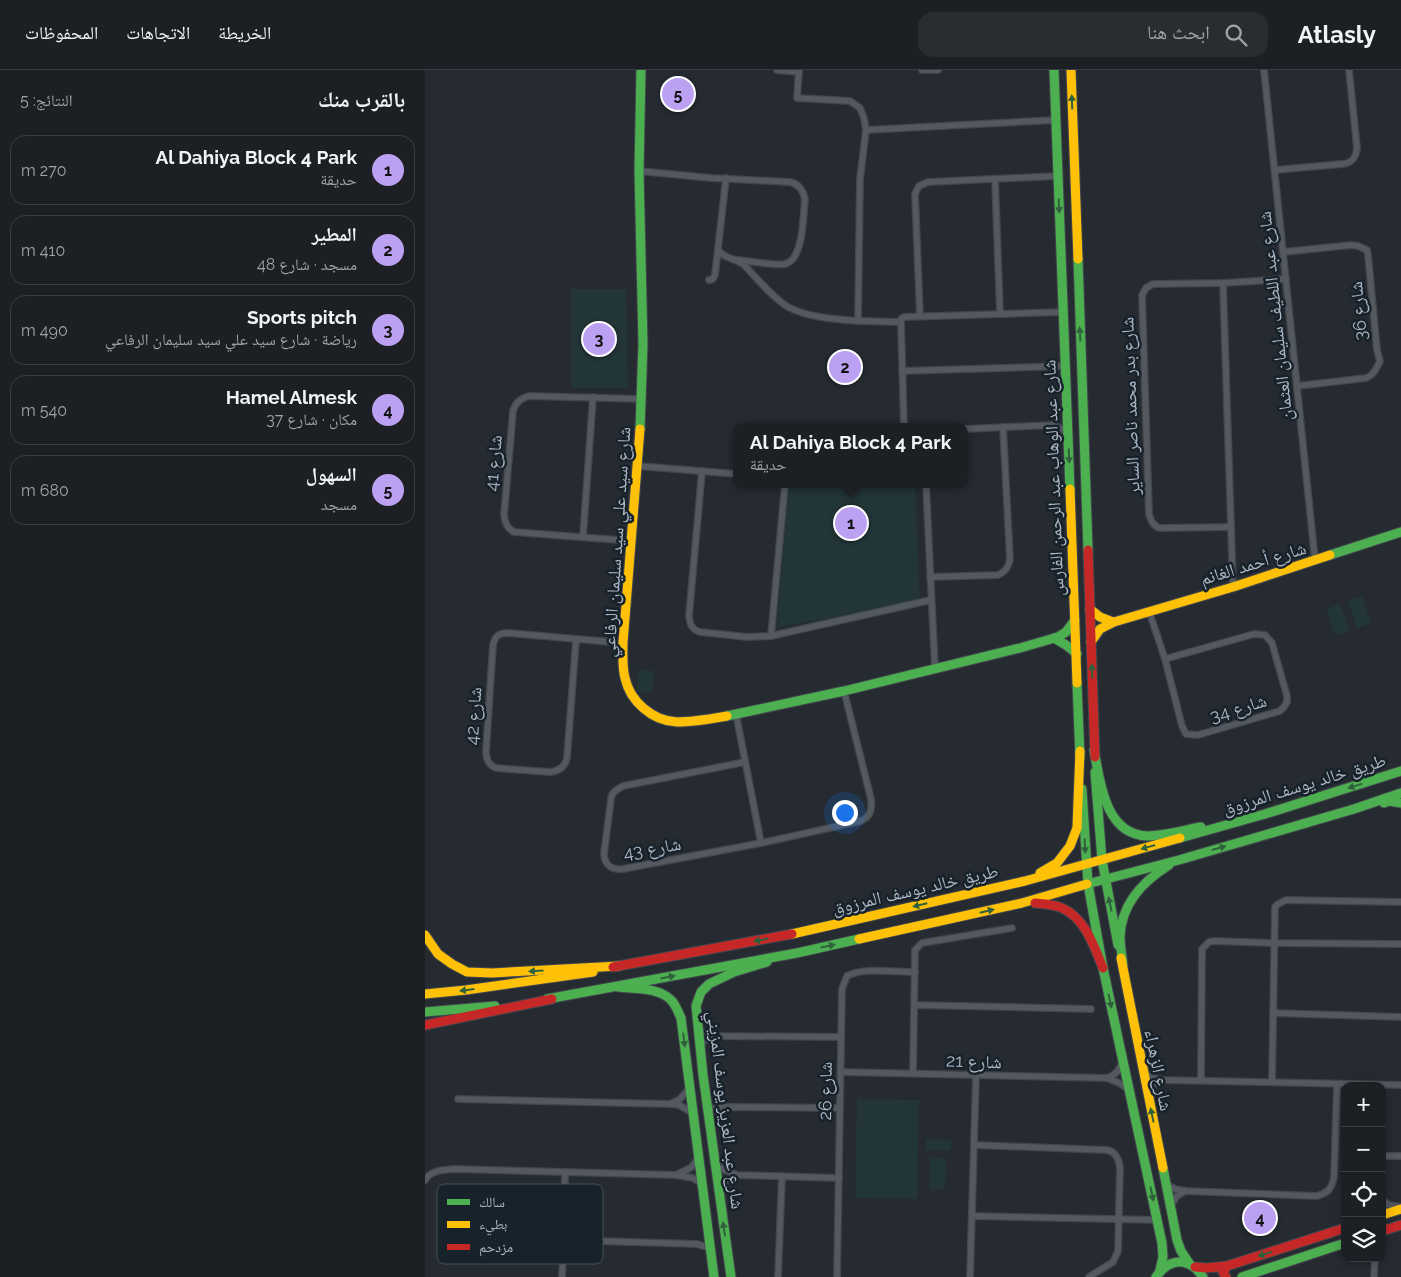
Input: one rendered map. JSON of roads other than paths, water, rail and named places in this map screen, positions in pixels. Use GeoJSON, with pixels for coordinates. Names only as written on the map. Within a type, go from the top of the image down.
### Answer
{"type":"FeatureCollection","features":[{"type":"Feature","properties":{"kind":"main road","name":"شارع سيد علي سيد سليمان الرفاعي"},"geometry":{"type":"LineString","coordinates":[[641,70],[639,171],[643,344],[638,466],[623,643],[624,676],[634,699],[643,708],[664,720],[677,722],[706,720],[844,691],[1054,638],[1066,632],[1075,620]]}},
{"type":"Feature","properties":{"kind":"main road","name":"شارع عبد الوهاب عبد الرحمن الفارس"},"geometry":{"type":"LineString","coordinates":[[1054,70],[1080,751],[1088,884]]}},
{"type":"Feature","properties":{"kind":"main road","name":"شارع عبد الوهاب عبد الرحمن الفارس"},"geometry":{"type":"LineString","coordinates":[[1071,70],[1094,750],[1098,817],[1105,879]]}},
{"type":"Feature","properties":{"kind":"main road"},"geometry":{"type":"LineString","coordinates":[[1056,120],[1061,125],[1065,125],[1073,119]]}},
{"type":"Feature","properties":{"kind":"main road"},"geometry":{"type":"LineString","coordinates":[[1056,138],[1058,134],[1064,131],[1071,133],[1073,136]]}},
{"type":"Feature","properties":{"kind":"main road"},"geometry":{"type":"LineString","coordinates":[[1065,366],[1072,371],[1076,371],[1081,366]]}},
{"type":"Feature","properties":{"kind":"main road"},"geometry":{"type":"LineString","coordinates":[[1067,388],[1069,382],[1075,380],[1083,386]]}},
{"type":"Feature","properties":{"kind":"main road","name":"شارع أحمد الغانم"},"geometry":{"type":"LineString","coordinates":[[1091,642],[1099,629],[1106,624],[1233,586],[1401,532]]}},
{"type":"Feature","properties":{"kind":"main road"},"geometry":{"type":"LineString","coordinates":[[1090,609],[1097,616],[1113,622]]}},
{"type":"Feature","properties":{"kind":"main road"},"geometry":{"type":"LineString","coordinates":[[1054,638],[1077,654]]}},
{"type":"Feature","properties":{"kind":"main road"},"geometry":{"type":"LineString","coordinates":[[1078,694],[1084,697],[1093,694]]}},
{"type":"Feature","properties":{"kind":"main road"},"geometry":{"type":"LineString","coordinates":[[1079,709],[1088,706],[1093,709]]}},
{"type":"Feature","properties":{"kind":"main road"},"geometry":{"type":"LineString","coordinates":[[1094,750],[1106,804],[1114,818],[1123,828],[1138,835],[1162,834],[1265,814]]}},
{"type":"Feature","properties":{"kind":"main road"},"geometry":{"type":"LineString","coordinates":[[1025,881],[1057,863],[1070,846],[1077,828],[1080,751]]}},
{"type":"Feature","properties":{"kind":"main road","name":"طريق خالد يوسف المرزوق"},"geometry":{"type":"LineString","coordinates":[[425,994],[572,975],[781,936],[865,918],[1025,881],[1102,860],[1265,814],[1401,771]]}},
{"type":"Feature","properties":{"kind":"main road","name":"طريق خالد يوسف المرزوق"},"geometry":{"type":"LineString","coordinates":[[425,1012],[502,1006],[552,999],[797,953],[933,924],[1022,903],[1179,860],[1354,809],[1401,793]]}},
{"type":"Feature","properties":{"kind":"main road"},"geometry":{"type":"LineString","coordinates":[[1354,809],[1389,801],[1401,803]]}},
{"type":"Feature","properties":{"kind":"main road"},"geometry":{"type":"LineString","coordinates":[[1123,965],[1120,937],[1123,915],[1134,893],[1153,876],[1179,860]]}},
{"type":"Feature","properties":{"kind":"main road","name":"شارع الزهراء"},"geometry":{"type":"LineString","coordinates":[[1105,879],[1147,1095],[1181,1251],[1203,1277]]}},
{"type":"Feature","properties":{"kind":"main road","name":"شارع الزهراء"},"geometry":{"type":"LineString","coordinates":[[1088,884],[1103,968],[1158,1220],[1163,1257],[1158,1274]]}},
{"type":"Feature","properties":{"kind":"main road"},"geometry":{"type":"LineString","coordinates":[[1022,903],[1047,903],[1070,911],[1080,921],[1093,943],[1103,968]]}},
{"type":"Feature","properties":{"kind":"main road"},"geometry":{"type":"LineString","coordinates":[[425,935],[438,954],[467,972],[492,973],[619,966]]}},
{"type":"Feature","properties":{"kind":"main road","name":"شارع عبد العزيز يوسف المزيني"},"geometry":{"type":"LineString","coordinates":[[731,1277],[703,1075],[696,1006],[698,997],[704,988],[716,979],[797,953]]}},
{"type":"Feature","properties":{"kind":"main road","name":"شارع عبد العزيز يوسف المزيني"},"geometry":{"type":"LineString","coordinates":[[616,987],[663,994],[675,1005],[681,1018],[714,1277]]}},
{"type":"Feature","properties":{"kind":"main road"},"geometry":{"type":"LineString","coordinates":[[425,1025],[552,999]]}},
{"type":"Feature","properties":{"kind":"main road"},"geometry":{"type":"LineString","coordinates":[[688,1077],[693,1070],[699,1070],[703,1075]]}},
{"type":"Feature","properties":{"kind":"main road"},"geometry":{"type":"LineString","coordinates":[[695,1131],[703,1134],[709,1131],[710,1128]]}},
{"type":"Feature","properties":{"kind":"main road"},"geometry":{"type":"LineString","coordinates":[[1141,1140],[1143,1142],[1153,1142],[1156,1136]]}},
{"type":"Feature","properties":{"kind":"main road"},"geometry":{"type":"LineString","coordinates":[[698,1155],[699,1149],[704,1145],[707,1144],[713,1147]]}},
{"type":"Feature","properties":{"kind":"main road"},"geometry":{"type":"LineString","coordinates":[[1145,1162],[1146,1158],[1151,1154],[1161,1157]]}},
{"type":"Feature","properties":{"kind":"main road"},"geometry":{"type":"LineString","coordinates":[[1386,1214],[1401,1208]]}},
{"type":"Feature","properties":{"kind":"main road"},"geometry":{"type":"LineString","coordinates":[[1386,1229],[1401,1225]]}},
{"type":"Feature","properties":{"kind":"main road"},"geometry":{"type":"LineString","coordinates":[[1158,1274],[1170,1263],[1176,1262],[1206,1268],[1227,1266],[1341,1229]]}},
{"type":"Feature","properties":{"kind":"main road"},"geometry":{"type":"LineString","coordinates":[[1308,1239],[1305,1242],[1306,1249],[1308,1252],[1315,1253]]}},
{"type":"Feature","properties":{"kind":"main road"},"geometry":{"type":"LineString","coordinates":[[1242,1277],[1341,1244]]}},
{"type":"Feature","properties":{"kind":"main road"},"geometry":{"type":"LineString","coordinates":[[1287,1246],[1291,1246],[1296,1251],[1297,1255],[1293,1260]]}},
{"type":"Feature","properties":{"kind":"main road"},"geometry":{"type":"LineString","coordinates":[[1225,1277],[1223,1272],[1227,1266]]}},
{"type":"Feature","properties":{"kind":"street"},"geometry":{"type":"LineString","coordinates":[[777,70],[799,71],[797,98],[850,101],[860,108],[864,118],[866,130],[859,180],[859,320]]}},
{"type":"Feature","properties":{"kind":"street"},"geometry":{"type":"LineString","coordinates":[[922,70],[938,70]]}},
{"type":"Feature","properties":{"kind":"street","name":"شارع عبد اللطيف سليمان العثمان"},"geometry":{"type":"LineString","coordinates":[[1264,70],[1315,560]]}},
{"type":"Feature","properties":{"kind":"street"},"geometry":{"type":"LineString","coordinates":[[1275,170],[1347,163],[1357,154],[1349,70]]}},
{"type":"Feature","properties":{"kind":"street"},"geometry":{"type":"LineString","coordinates":[[866,130],[1056,120]]}},
{"type":"Feature","properties":{"kind":"street"},"geometry":{"type":"LineString","coordinates":[[639,171],[794,183],[802,190],[805,199],[800,248],[790,262],[779,264],[738,260],[723,256],[718,250]]}},
{"type":"Feature","properties":{"kind":"street"},"geometry":{"type":"LineString","coordinates":[[920,316],[915,194],[917,188],[923,183],[928,182],[1058,176]]}},
{"type":"Feature","properties":{"kind":"street"},"geometry":{"type":"LineString","coordinates":[[709,280],[715,278],[726,178]]}},
{"type":"Feature","properties":{"kind":"street"},"geometry":{"type":"LineString","coordinates":[[995,179],[1000,313]]}},
{"type":"Feature","properties":{"kind":"street","name":"شارع 36"},"geometry":{"type":"LineString","coordinates":[[1283,252],[1351,245],[1367,250],[1369,255],[1377,350],[1380,361],[1375,372],[1366,378],[1297,386]]}},
{"type":"Feature","properties":{"kind":"street"},"geometry":{"type":"LineString","coordinates":[[738,260],[777,299],[801,313],[859,320],[901,322]]}},
{"type":"Feature","properties":{"kind":"street","name":"شارع بدر محمد ناصر الساير"},"geometry":{"type":"LineString","coordinates":[[1230,527],[1156,526],[1151,521],[1148,504],[1142,295],[1144,290],[1153,284],[1223,283],[1286,279]]}},
{"type":"Feature","properties":{"kind":"street"},"geometry":{"type":"LineString","coordinates":[[1223,283],[1233,586]]}},
{"type":"Feature","properties":{"kind":"street"},"geometry":{"type":"LineString","coordinates":[[904,423],[901,319],[904,316],[1063,312]]}},
{"type":"Feature","properties":{"kind":"street"},"geometry":{"type":"LineString","coordinates":[[902,371],[1065,366]]}},
{"type":"Feature","properties":{"kind":"street","name":"شارع 41"},"geometry":{"type":"LineString","coordinates":[[632,541],[514,532],[506,526],[504,515],[513,411],[518,401],[529,396],[641,399]]}},
{"type":"Feature","properties":{"kind":"street"},"geometry":{"type":"LineString","coordinates":[[583,537],[593,397]]}},
{"type":"Feature","properties":{"kind":"street"},"geometry":{"type":"LineString","coordinates":[[1052,425],[1061,421],[1067,414]]}},
{"type":"Feature","properties":{"kind":"street"},"geometry":{"type":"LineString","coordinates":[[968,429],[1052,425],[1062,428],[1068,437]]}},
{"type":"Feature","properties":{"kind":"street"},"geometry":{"type":"LineString","coordinates":[[930,577],[998,575],[1009,565],[1003,427]]}},
{"type":"Feature","properties":{"kind":"street"},"geometry":{"type":"LineString","coordinates":[[638,466],[733,474]]}},
{"type":"Feature","properties":{"kind":"street"},"geometry":{"type":"LineString","coordinates":[[702,470],[689,616],[692,628],[700,632],[747,637],[771,636],[931,600]]}},
{"type":"Feature","properties":{"kind":"street"},"geometry":{"type":"LineString","coordinates":[[771,636],[785,488]]}},
{"type":"Feature","properties":{"kind":"street"},"geometry":{"type":"LineString","coordinates":[[926,488],[935,669]]}},
{"type":"Feature","properties":{"kind":"street","name":"شارع 34"},"geometry":{"type":"LineString","coordinates":[[1149,611],[1165,659],[1181,726],[1186,734],[1198,735],[1280,711],[1287,702],[1286,691],[1272,643],[1265,635],[1254,634],[1165,659]]}},
{"type":"Feature","properties":{"kind":"street","name":"شارع 42"},"geometry":{"type":"LineString","coordinates":[[576,640],[567,758],[564,766],[556,772],[550,772],[496,768],[492,766],[487,761],[486,751],[493,645],[496,636],[508,633],[623,643]]}},
{"type":"Feature","properties":{"kind":"street","name":"شارع 43"},"geometry":{"type":"LineString","coordinates":[[745,762],[623,786],[618,789],[614,792],[611,799],[605,860],[611,868],[623,869],[761,843],[861,821],[867,818],[871,813],[871,799],[844,691]]}},
{"type":"Feature","properties":{"kind":"street"},"geometry":{"type":"LineString","coordinates":[[736,714],[761,843]]}},
{"type":"Feature","properties":{"kind":"street"},"geometry":{"type":"LineString","coordinates":[[1272,1082],[1274,911],[1278,904],[1286,900],[1401,902]]}},
{"type":"Feature","properties":{"kind":"street"},"geometry":{"type":"LineString","coordinates":[[913,1074],[915,950],[922,943],[1012,928]]}},
{"type":"Feature","properties":{"kind":"street"},"geometry":{"type":"LineString","coordinates":[[1201,1080],[1202,959],[1203,949],[1209,942],[1401,944]]}},
{"type":"Feature","properties":{"kind":"street","name":"شارع 26"},"geometry":{"type":"LineString","coordinates":[[837,1277],[842,989],[847,976],[852,973],[861,971],[915,972]]}},
{"type":"Feature","properties":{"kind":"street"},"geometry":{"type":"LineString","coordinates":[[915,1005],[1091,1010]]}},
{"type":"Feature","properties":{"kind":"street"},"geometry":{"type":"LineString","coordinates":[[1273,1013],[1401,1017]]}},
{"type":"Feature","properties":{"kind":"street"},"geometry":{"type":"LineString","coordinates":[[698,1031],[716,1036],[841,1037]]}},
{"type":"Feature","properties":{"kind":"street"},"geometry":{"type":"LineString","coordinates":[[699,1044],[716,1036]]}},
{"type":"Feature","properties":{"kind":"street"},"geometry":{"type":"LineString","coordinates":[[1107,1078],[1113,1076],[1118,1071],[1123,1059]]}},
{"type":"Feature","properties":{"kind":"street","name":"شارع 21"},"geometry":{"type":"LineString","coordinates":[[841,1072],[1107,1078],[1130,1090]]}},
{"type":"Feature","properties":{"kind":"street"},"geometry":{"type":"LineString","coordinates":[[1143,1072],[1152,1078],[1162,1080],[1341,1084]]}},
{"type":"Feature","properties":{"kind":"street"},"geometry":{"type":"LineString","coordinates":[[970,1277],[976,1076]]}},
{"type":"Feature","properties":{"kind":"street"},"geometry":{"type":"LineString","coordinates":[[1147,1095],[1153,1086],[1162,1080]]}},
{"type":"Feature","properties":{"kind":"street"},"geometry":{"type":"LineString","coordinates":[[1166,1184],[1175,1189],[1185,1191],[1317,1196],[1325,1194],[1333,1186],[1335,1177],[1337,1084]]}},
{"type":"Feature","properties":{"kind":"street"},"geometry":{"type":"LineString","coordinates":[[1386,1085],[1401,1085]]}},
{"type":"Feature","properties":{"kind":"street"},"geometry":{"type":"LineString","coordinates":[[670,1104],[679,1100],[690,1088]]}},
{"type":"Feature","properties":{"kind":"street"},"geometry":{"type":"LineString","coordinates":[[458,1099],[670,1104],[679,1105],[693,1113]]}},
{"type":"Feature","properties":{"kind":"street"},"geometry":{"type":"LineString","coordinates":[[708,1109],[727,1107],[840,1108]]}},
{"type":"Feature","properties":{"kind":"street"},"geometry":{"type":"LineString","coordinates":[[974,1145],[1113,1152],[1119,1160],[1120,1167],[1118,1251],[1113,1262],[1089,1277]]}},
{"type":"Feature","properties":{"kind":"street"},"geometry":{"type":"LineString","coordinates":[[676,1175],[692,1167],[698,1155]]}},
{"type":"Feature","properties":{"kind":"street"},"geometry":{"type":"LineString","coordinates":[[1386,1156],[1401,1156]]}},
{"type":"Feature","properties":{"kind":"street"},"geometry":{"type":"LineString","coordinates":[[715,1163],[722,1169],[737,1175],[839,1178]]}},
{"type":"Feature","properties":{"kind":"street"},"geometry":{"type":"LineString","coordinates":[[425,1180],[427,1176],[440,1170],[454,1169],[676,1175],[693,1178],[702,1184]]}},
{"type":"Feature","properties":{"kind":"street"},"geometry":{"type":"LineString","coordinates":[[565,1172],[565,1184]]}},
{"type":"Feature","properties":{"kind":"street"},"geometry":{"type":"LineString","coordinates":[[719,1189],[728,1179],[737,1175]]}},
{"type":"Feature","properties":{"kind":"street"},"geometry":{"type":"LineString","coordinates":[[778,1277],[782,1176]]}},
{"type":"Feature","properties":{"kind":"street"},"geometry":{"type":"LineString","coordinates":[[1170,1206],[1177,1196],[1185,1191]]}},
{"type":"Feature","properties":{"kind":"street"},"geometry":{"type":"LineString","coordinates":[[1386,1203],[1401,1208]]}},
{"type":"Feature","properties":{"kind":"street"},"geometry":{"type":"LineString","coordinates":[[972,1216],[1158,1220]]}},
{"type":"Feature","properties":{"kind":"street"},"geometry":{"type":"LineString","coordinates":[[697,1244],[708,1236]]}},
{"type":"Feature","properties":{"kind":"street"},"geometry":{"type":"LineString","coordinates":[[603,1241],[697,1244],[710,1248]]}},
{"type":"Feature","properties":{"kind":"street"},"geometry":{"type":"LineString","coordinates":[[1374,1277],[1375,1262]]}},
{"type":"Feature","properties":{"kind":"street"},"geometry":{"type":"LineString","coordinates":[[561,1277],[562,1264]]}},
{"type":"Feature","properties":{"kind":"place","name":"السهول"},"geometry":{"type":"Point","coordinates":[678,94]}},
{"type":"Feature","properties":{"kind":"place","name":"Sports pitch"},"geometry":{"type":"Point","coordinates":[599,339]}},
{"type":"Feature","properties":{"kind":"place","name":"المطير"},"geometry":{"type":"Point","coordinates":[845,367]}},
{"type":"Feature","properties":{"kind":"place","name":"Al Dahiya Block 4 Park"},"geometry":{"type":"Point","coordinates":[851,523]}},
{"type":"Feature","properties":{"kind":"place","name":"Hamel Almesk"},"geometry":{"type":"Point","coordinates":[1260,1218]}}]}
